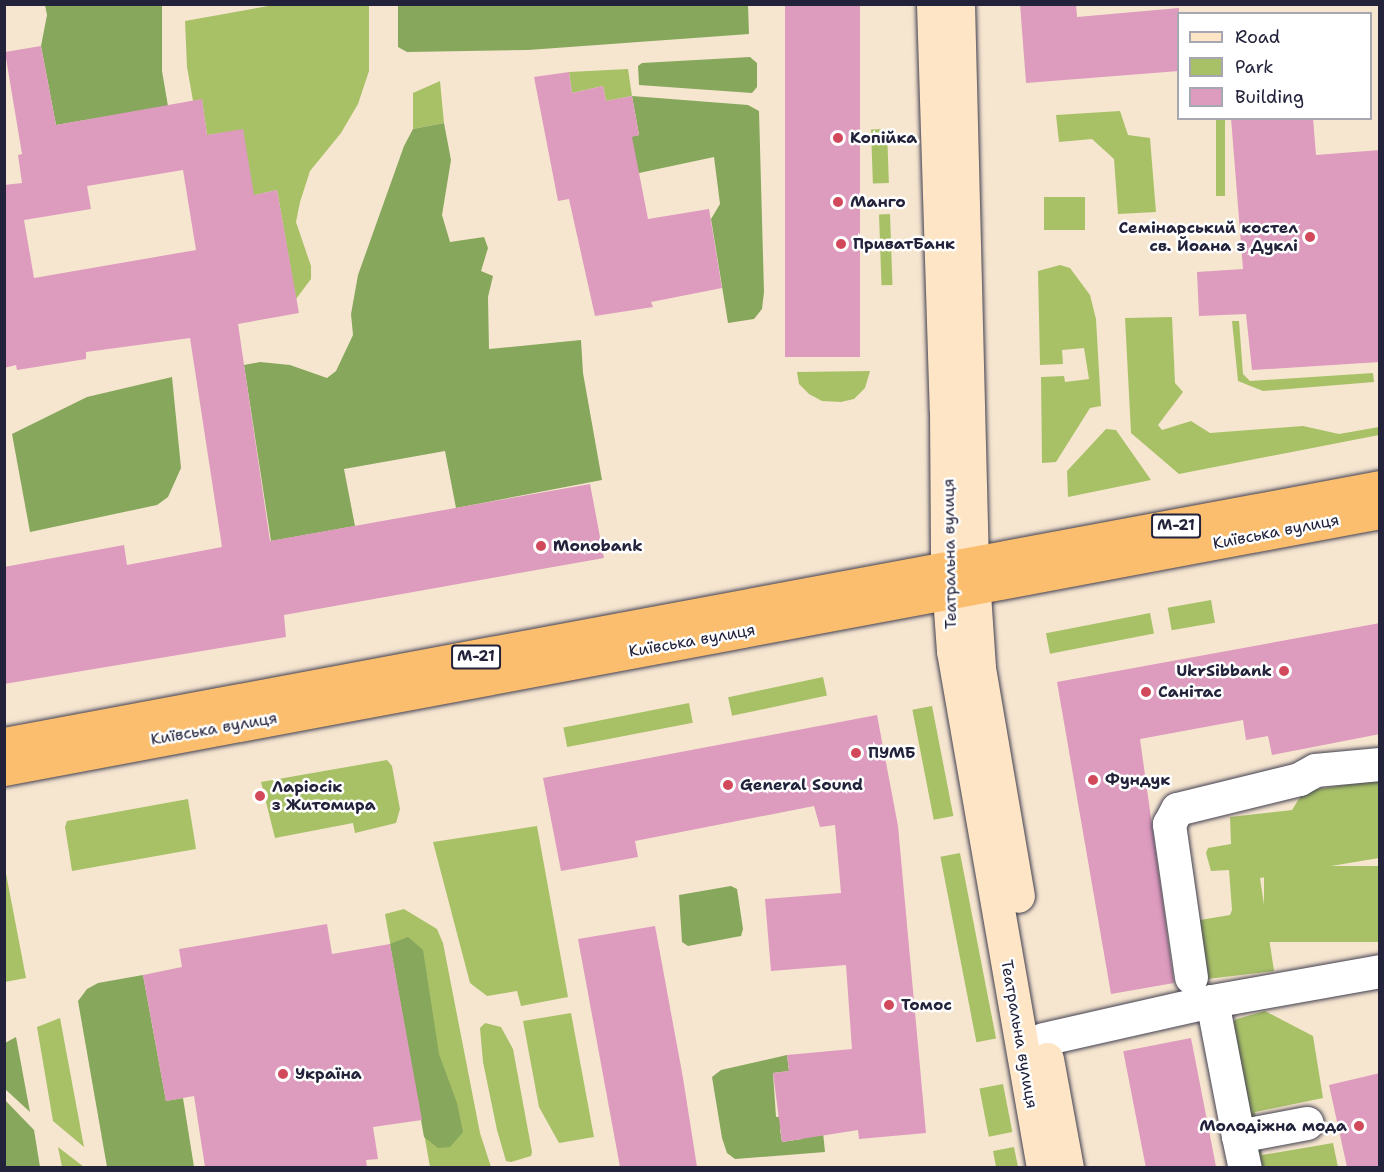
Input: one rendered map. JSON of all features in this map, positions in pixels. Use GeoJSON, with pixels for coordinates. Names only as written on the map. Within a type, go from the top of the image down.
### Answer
{"type":"FeatureCollection","features":[{"type":"Feature","properties":{"kind":"highway","name":"Київська вулиця"},"geometry":{"type":"LineString","coordinates":[[4,769],[961,578],[1380,487]]}},
{"type":"Feature","properties":{"kind":"highway","name":"Київська вулиця"},"geometry":{"type":"LineString","coordinates":[[4,744],[961,578],[1380,512]]}},
{"type":"Feature","properties":{"kind":"street","name":"Театральна вулиця"},"geometry":{"type":"LineString","coordinates":[[933,4],[947,422],[961,578],[1067,1167]]}},
{"type":"Feature","properties":{"kind":"street","name":"Театральна вулиця"},"geometry":{"type":"LineString","coordinates":[[958,4],[961,578],[953,651],[1043,1167]]}},
{"type":"Feature","properties":{"kind":"street"},"geometry":{"type":"LineString","coordinates":[[1245,1167],[1202,989],[1169,824],[1177,809],[1299,779],[1315,770],[1380,764]]}},
{"type":"Feature","properties":{"kind":"street"},"geometry":{"type":"LineString","coordinates":[[1043,1038],[1202,989],[1380,971]]}},
{"type":"Feature","properties":{"kind":"street"},"geometry":{"type":"LineString","coordinates":[[1238,1136],[1307,1123]]}},
{"type":"Feature","properties":{"kind":"green space"},"geometry":{"type":"Polygon","coordinates":[[[45,5],[162,5],[162,71],[168,106],[56,125],[41,46],[47,15],[45,5]]]}},
{"type":"Feature","properties":{"kind":"green space"},"geometry":{"type":"Polygon","coordinates":[[[274,5],[369,5],[369,71],[358,104],[341,133],[310,171],[300,202],[296,222],[311,266],[311,279],[296,299],[277,190],[247,197],[243,130],[207,135],[202,100],[193,101],[187,67],[185,21],[274,5]]]}},
{"type":"Feature","properties":{"kind":"green space"},"geometry":{"type":"Polygon","coordinates":[[[398,5],[748,5],[749,34],[528,50],[407,52],[398,47],[398,5]]]}},
{"type":"Feature","properties":{"kind":"green space"},"geometry":{"type":"Polygon","coordinates":[[[750,57],[757,63],[757,87],[752,93],[639,85],[638,66],[642,63],[750,57]]]}},
{"type":"Feature","properties":{"kind":"green space"},"geometry":{"type":"Polygon","coordinates":[[[628,69],[632,96],[606,101],[603,86],[572,93],[569,72],[628,69]]]}},
{"type":"Feature","properties":{"kind":"green space"},"geometry":{"type":"Polygon","coordinates":[[[440,81],[444,123],[413,129],[413,93],[440,81]]]}},
{"type":"Feature","properties":{"kind":"green space"},"geometry":{"type":"Polygon","coordinates":[[[632,96],[748,105],[759,111],[764,292],[762,309],[754,319],[728,323],[711,219],[720,204],[714,157],[639,173],[614,140],[639,135],[632,96]]]}},
{"type":"Feature","properties":{"kind":"green space"},"geometry":{"type":"Polygon","coordinates":[[[1120,111],[1128,135],[1150,138],[1156,212],[1118,214],[1114,159],[1092,139],[1059,142],[1056,115],[1120,111]]]}},
{"type":"Feature","properties":{"kind":"green space"},"geometry":{"type":"Polygon","coordinates":[[[1216,120],[1225,120],[1225,196],[1216,196],[1216,120]]]}},
{"type":"Feature","properties":{"kind":"green space"},"geometry":{"type":"Polygon","coordinates":[[[444,123],[451,160],[442,215],[450,242],[484,237],[488,248],[481,271],[493,276],[488,297],[489,349],[581,340],[583,373],[602,480],[456,508],[445,451],[344,469],[355,526],[271,541],[244,365],[260,362],[290,365],[327,378],[336,371],[353,335],[351,314],[358,275],[404,146],[413,129],[444,123]]]}},
{"type":"Feature","properties":{"kind":"green space"},"geometry":{"type":"Polygon","coordinates":[[[887,129],[889,183],[873,184],[871,130],[887,129]]]}},
{"type":"Feature","properties":{"kind":"green space"},"geometry":{"type":"Polygon","coordinates":[[[1044,197],[1085,197],[1085,230],[1044,230],[1044,197]]]}},
{"type":"Feature","properties":{"kind":"green space"},"geometry":{"type":"Polygon","coordinates":[[[879,214],[890,214],[892,285],[881,285],[879,214]]]}},
{"type":"Feature","properties":{"kind":"green space"},"geometry":{"type":"Polygon","coordinates":[[[1060,265],[1070,268],[1090,295],[1096,319],[1101,406],[1090,408],[1056,462],[1042,463],[1041,377],[1064,376],[1065,382],[1089,379],[1084,348],[1062,350],[1063,364],[1040,365],[1038,271],[1060,265]]]}},
{"type":"Feature","properties":{"kind":"green space"},"geometry":{"type":"Polygon","coordinates":[[[1172,317],[1175,383],[1183,392],[1158,425],[1162,430],[1191,421],[1210,433],[1303,426],[1339,434],[1379,427],[1379,435],[1179,474],[1131,433],[1125,318],[1172,317]]]}},
{"type":"Feature","properties":{"kind":"green space"},"geometry":{"type":"Polygon","coordinates":[[[1232,321],[1239,321],[1243,374],[1250,381],[1373,373],[1374,382],[1263,391],[1238,381],[1232,321]]]}},
{"type":"Feature","properties":{"kind":"green space"},"geometry":{"type":"Polygon","coordinates":[[[870,371],[865,388],[854,399],[841,402],[822,401],[809,394],[799,384],[797,372],[870,371]]]}},
{"type":"Feature","properties":{"kind":"green space"},"geometry":{"type":"Polygon","coordinates":[[[172,377],[181,468],[168,497],[157,505],[30,532],[12,434],[87,397],[172,377]]]}},
{"type":"Feature","properties":{"kind":"green space"},"geometry":{"type":"Polygon","coordinates":[[[1106,429],[1116,430],[1151,480],[1068,497],[1067,471],[1106,429]]]}},
{"type":"Feature","properties":{"kind":"green space"},"geometry":{"type":"Polygon","coordinates":[[[1211,600],[1215,623],[1172,630],[1168,608],[1211,600]]]}},
{"type":"Feature","properties":{"kind":"green space"},"geometry":{"type":"Polygon","coordinates":[[[1150,613],[1154,634],[1050,654],[1046,633],[1150,613]]]}},
{"type":"Feature","properties":{"kind":"green space"},"geometry":{"type":"Polygon","coordinates":[[[823,677],[827,696],[732,716],[728,697],[823,677]]]}},
{"type":"Feature","properties":{"kind":"green space"},"geometry":{"type":"Polygon","coordinates":[[[689,703],[693,723],[567,747],[563,727],[689,703]]]}},
{"type":"Feature","properties":{"kind":"green space"},"geometry":{"type":"Polygon","coordinates":[[[932,706],[953,816],[934,820],[912,710],[932,706]]]}},
{"type":"Feature","properties":{"kind":"green space"},"geometry":{"type":"Polygon","coordinates":[[[387,760],[392,766],[400,809],[396,823],[355,833],[353,823],[275,838],[261,782],[387,760]]]}},
{"type":"Feature","properties":{"kind":"green space"},"geometry":{"type":"Polygon","coordinates":[[[1379,780],[1379,858],[1260,878],[1274,971],[1199,980],[1194,921],[1230,915],[1232,910],[1229,870],[1211,871],[1206,853],[1208,848],[1231,844],[1230,817],[1292,810],[1304,791],[1379,780]]]}},
{"type":"Feature","properties":{"kind":"green space"},"geometry":{"type":"Polygon","coordinates":[[[188,799],[196,849],[72,871],[65,827],[67,821],[188,799]]]}},
{"type":"Feature","properties":{"kind":"green space"},"geometry":{"type":"Polygon","coordinates":[[[537,826],[568,997],[521,1006],[517,991],[487,996],[470,983],[433,842],[537,826]]]}},
{"type":"Feature","properties":{"kind":"green space"},"geometry":{"type":"Polygon","coordinates":[[[960,853],[996,1039],[976,1042],[940,857],[960,853]]]}},
{"type":"Feature","properties":{"kind":"green space"},"geometry":{"type":"Polygon","coordinates":[[[4,863],[26,978],[5,982],[4,981],[4,863]]]}},
{"type":"Feature","properties":{"kind":"green space"},"geometry":{"type":"Polygon","coordinates":[[[1264,866],[1379,866],[1379,942],[1264,942],[1264,866]]]}},
{"type":"Feature","properties":{"kind":"green space"},"geometry":{"type":"Polygon","coordinates":[[[731,886],[737,889],[743,929],[741,936],[688,946],[682,942],[679,895],[731,886]]]}},
{"type":"Feature","properties":{"kind":"green space"},"geometry":{"type":"Polygon","coordinates":[[[404,909],[437,929],[443,943],[480,1133],[491,1167],[430,1167],[385,914],[404,909]]]}},
{"type":"Feature","properties":{"kind":"green space"},"geometry":{"type":"Polygon","coordinates":[[[408,937],[423,950],[439,1054],[457,1103],[463,1132],[450,1147],[438,1148],[424,1137],[390,944],[408,937]]]}},
{"type":"Feature","properties":{"kind":"green space"},"geometry":{"type":"Polygon","coordinates":[[[143,975],[166,1101],[183,1098],[194,1167],[107,1167],[78,1001],[87,989],[98,983],[143,975]]]}},
{"type":"Feature","properties":{"kind":"green space"},"geometry":{"type":"Polygon","coordinates":[[[1265,1011],[1313,1036],[1323,1098],[1255,1112],[1262,1155],[1333,1143],[1338,1167],[1251,1167],[1220,1029],[1237,1019],[1265,1011]]]}},
{"type":"Feature","properties":{"kind":"green space"},"geometry":{"type":"Polygon","coordinates":[[[571,1013],[594,1137],[559,1143],[539,1107],[523,1021],[571,1013]]]}},
{"type":"Feature","properties":{"kind":"green space"},"geometry":{"type":"Polygon","coordinates":[[[60,1018],[84,1147],[53,1121],[37,1027],[60,1018]]]}},
{"type":"Feature","properties":{"kind":"green space"},"geometry":{"type":"Polygon","coordinates":[[[485,1023],[501,1027],[513,1049],[532,1152],[531,1156],[511,1162],[506,1161],[497,1130],[483,1062],[480,1028],[485,1023]]]}},
{"type":"Feature","properties":{"kind":"green space"},"geometry":{"type":"Polygon","coordinates":[[[16,1037],[30,1112],[5,1089],[5,1043],[16,1037]]]}},
{"type":"Feature","properties":{"kind":"green space"},"geometry":{"type":"Polygon","coordinates":[[[787,1055],[789,1071],[773,1073],[776,1117],[821,1112],[825,1152],[735,1159],[727,1153],[722,1138],[712,1077],[721,1070],[787,1055]],[[801,1126],[780,1129],[782,1142],[802,1139],[801,1126]]]}},
{"type":"Feature","properties":{"kind":"green space"},"geometry":{"type":"Polygon","coordinates":[[[1003,1084],[1012,1132],[989,1137],[979,1089],[1003,1084]]]}},
{"type":"Feature","properties":{"kind":"green space"},"geometry":{"type":"Polygon","coordinates":[[[4,1099],[34,1130],[40,1167],[5,1167],[4,1099]]]}},
{"type":"Feature","properties":{"kind":"green space"},"geometry":{"type":"Polygon","coordinates":[[[58,1147],[84,1167],[62,1167],[58,1147]]]}},
{"type":"Feature","properties":{"kind":"green space"},"geometry":{"type":"Polygon","coordinates":[[[1014,1147],[1018,1167],[996,1167],[993,1151],[1014,1147]]]}},
{"type":"Feature","properties":{"kind":"building"},"geometry":{"type":"Polygon","coordinates":[[[785,4],[860,4],[860,357],[785,357],[785,4]]]}},
{"type":"Feature","properties":{"kind":"building"},"geometry":{"type":"Polygon","coordinates":[[[1020,4],[1076,4],[1077,17],[1179,8],[1177,12],[1177,71],[1026,83],[1020,4]]]}},
{"type":"Feature","properties":{"kind":"building"},"geometry":{"type":"Polygon","coordinates":[[[41,46],[56,125],[202,99],[207,135],[243,129],[254,195],[277,190],[299,313],[238,324],[270,541],[590,484],[604,558],[284,615],[286,637],[4,684],[4,567],[124,545],[127,565],[222,547],[190,338],[86,352],[86,359],[17,370],[16,365],[4,368],[4,185],[22,183],[18,155],[22,154],[5,52],[41,46]],[[183,170],[87,186],[91,209],[24,220],[34,278],[196,250],[183,170]]]}},
{"type":"Feature","properties":{"kind":"building"},"geometry":{"type":"Polygon","coordinates":[[[569,72],[572,93],[603,86],[606,101],[632,96],[639,135],[632,137],[648,219],[709,209],[722,288],[651,302],[653,307],[595,316],[569,199],[558,201],[534,77],[569,72]]]}},
{"type":"Feature","properties":{"kind":"building","name":"Семінарський костел св. Йоана з Дуклі"},"geometry":{"type":"Polygon","coordinates":[[[1231,120],[1313,120],[1316,155],[1380,150],[1380,362],[1252,370],[1246,314],[1199,316],[1197,272],[1243,269],[1231,120]]]}},
{"type":"Feature","properties":{"kind":"building"},"geometry":{"type":"Polygon","coordinates":[[[1380,623],[1380,734],[1272,755],[1268,736],[1246,740],[1243,720],[1140,739],[1174,983],[1111,994],[1057,682],[1380,623]]]}},
{"type":"Feature","properties":{"kind":"building"},"geometry":{"type":"Polygon","coordinates":[[[877,715],[898,826],[926,1133],[859,1139],[858,1130],[782,1142],[773,1073],[789,1071],[787,1055],[852,1049],[846,965],[771,971],[765,899],[841,893],[835,825],[820,827],[814,806],[635,841],[638,857],[561,871],[543,778],[877,715]]]}},
{"type":"Feature","properties":{"kind":"building"},"geometry":{"type":"Polygon","coordinates":[[[327,924],[332,954],[390,944],[422,1120],[373,1127],[378,1159],[366,1160],[367,1167],[205,1167],[194,1096],[166,1101],[143,975],[182,967],[179,949],[327,924]]]}},
{"type":"Feature","properties":{"kind":"building"},"geometry":{"type":"Polygon","coordinates":[[[655,926],[697,1167],[620,1167],[578,939],[655,926]]]}},
{"type":"Feature","properties":{"kind":"building"},"geometry":{"type":"Polygon","coordinates":[[[1191,1038],[1216,1168],[1146,1168],[1123,1051],[1191,1038]]]}},
{"type":"Feature","properties":{"kind":"building","name":"Молодіжна мода"},"geometry":{"type":"Polygon","coordinates":[[[1380,1073],[1380,1167],[1347,1167],[1329,1085],[1380,1073]]]}},
{"type":"Feature","properties":{"kind":"place","name":"Копійка"},"geometry":{"type":"Point","coordinates":[838,138]}},
{"type":"Feature","properties":{"kind":"place","name":"Манго"},"geometry":{"type":"Point","coordinates":[838,202]}},
{"type":"Feature","properties":{"kind":"place","name":"Семінарський костел св. Йоана з Дуклі"},"geometry":{"type":"Point","coordinates":[1310,237]}},
{"type":"Feature","properties":{"kind":"place","name":"ПриватБанк"},"geometry":{"type":"Point","coordinates":[841,244]}},
{"type":"Feature","properties":{"kind":"place","name":"Monobank"},"geometry":{"type":"Point","coordinates":[541,546]}},
{"type":"Feature","properties":{"kind":"place","name":"UkrSibbank"},"geometry":{"type":"Point","coordinates":[1284,671]}},
{"type":"Feature","properties":{"kind":"place","name":"Санітас"},"geometry":{"type":"Point","coordinates":[1146,692]}},
{"type":"Feature","properties":{"kind":"place","name":"ПУМБ"},"geometry":{"type":"Point","coordinates":[856,753]}},
{"type":"Feature","properties":{"kind":"place","name":"Фундук"},"geometry":{"type":"Point","coordinates":[1093,780]}},
{"type":"Feature","properties":{"kind":"place","name":"General Sound"},"geometry":{"type":"Point","coordinates":[728,785]}},
{"type":"Feature","properties":{"kind":"place","name":"Ларіосік з Житомира"},"geometry":{"type":"Point","coordinates":[260,796]}},
{"type":"Feature","properties":{"kind":"place","name":"Томос"},"geometry":{"type":"Point","coordinates":[889,1005]}},
{"type":"Feature","properties":{"kind":"place","name":"Україна"},"geometry":{"type":"Point","coordinates":[283,1074]}},
{"type":"Feature","properties":{"kind":"place","name":"Молодіжна мода"},"geometry":{"type":"Point","coordinates":[1359,1126]}}]}
